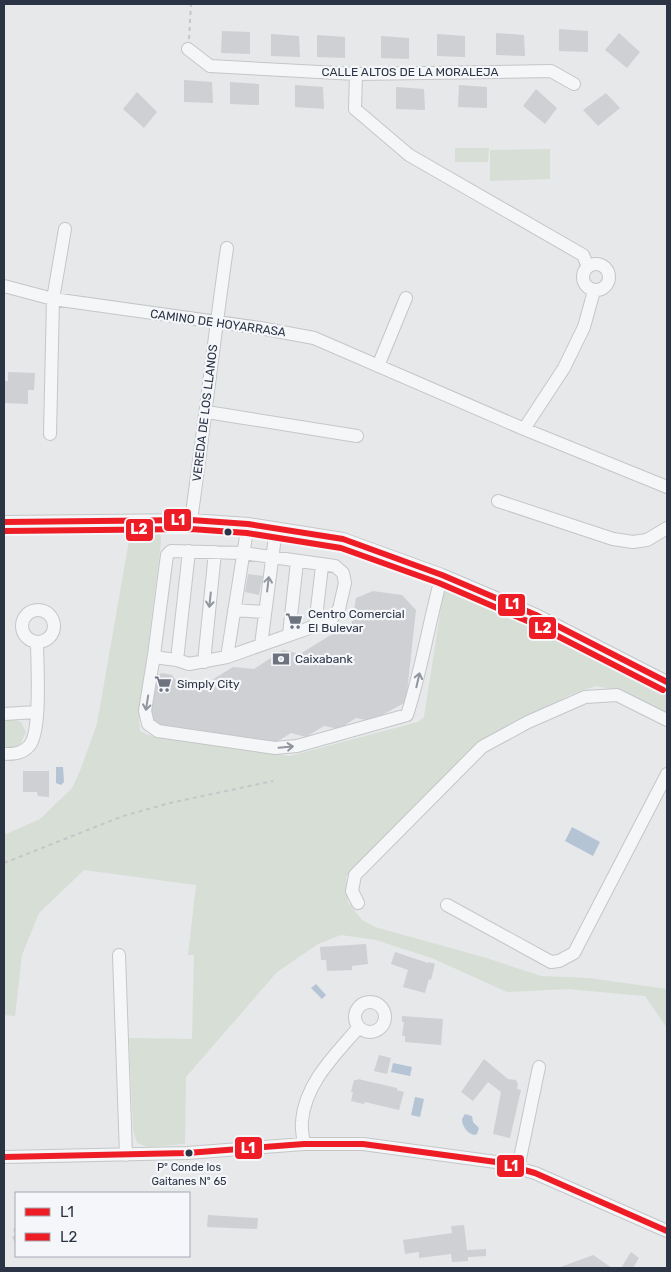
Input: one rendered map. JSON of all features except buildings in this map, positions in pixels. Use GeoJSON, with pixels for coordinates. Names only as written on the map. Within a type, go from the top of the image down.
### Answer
{"type":"FeatureCollection","features":[{"type":"Feature","properties":{"kind":"street","name":"CALLE ALTOS DE LA MORALEJA"},"geometry":{"type":"LineString","coordinates":[[188,49],[210,66],[356,74],[551,71],[574,84]]}},
{"type":"Feature","properties":{"kind":"street"},"geometry":{"type":"LineString","coordinates":[[356,74],[355,109],[409,155],[582,255],[588,267]]}},
{"type":"Feature","properties":{"kind":"street"},"geometry":{"type":"LineString","coordinates":[[50,434],[53,299],[65,229]]}},
{"type":"Feature","properties":{"kind":"street","name":"VEREDA DE LOS LLANOS"},"geometry":{"type":"LineString","coordinates":[[191,520],[228,248]]}},
{"type":"Feature","properties":{"kind":"street"},"geometry":{"type":"LineString","coordinates":[[598,264],[603,266],[609,274],[609,280],[604,288],[594,291],[585,285],[583,280],[585,270],[598,264]]}},
{"type":"Feature","properties":{"kind":"street","name":"CAMINO DE HOYARRASA"},"geometry":{"type":"LineString","coordinates":[[4,286],[53,299],[260,328],[314,338],[524,429],[667,487]]}},
{"type":"Feature","properties":{"kind":"street"},"geometry":{"type":"LineString","coordinates":[[524,429],[564,368],[584,327],[594,291]]}},
{"type":"Feature","properties":{"kind":"street"},"geometry":{"type":"LineString","coordinates":[[378,366],[406,298]]}},
{"type":"Feature","properties":{"kind":"street"},"geometry":{"type":"LineString","coordinates":[[207,412],[357,436]]}},
{"type":"Feature","properties":{"kind":"street"},"geometry":{"type":"LineString","coordinates":[[498,501],[613,539],[633,542],[647,540],[667,528]]}},
{"type":"Feature","properties":{"kind":"street"},"geometry":{"type":"LineString","coordinates":[[4,522],[191,520],[248,524],[343,539],[442,575],[536,615],[667,682]]}},
{"type":"Feature","properties":{"kind":"street"},"geometry":{"type":"LineString","coordinates":[[227,657],[248,524]]}},
{"type":"Feature","properties":{"kind":"street"},"geometry":{"type":"LineString","coordinates":[[261,644],[276,528]]}},
{"type":"Feature","properties":{"kind":"street"},"geometry":{"type":"LineString","coordinates":[[154,655],[189,664],[204,662],[227,657],[315,626],[332,618],[339,609],[345,583],[342,573],[335,566],[322,566],[243,552],[171,551],[167,555],[145,711],[148,724],[158,731],[275,748],[297,746],[407,715],[417,685],[430,618],[442,575]]}},
{"type":"Feature","properties":{"kind":"street"},"geometry":{"type":"LineString","coordinates":[[177,660],[189,551]]}},
{"type":"Feature","properties":{"kind":"street"},"geometry":{"type":"LineString","coordinates":[[204,662],[215,552]]}},
{"type":"Feature","properties":{"kind":"street"},"geometry":{"type":"LineString","coordinates":[[289,634],[297,562]]}},
{"type":"Feature","properties":{"kind":"street"},"geometry":{"type":"LineString","coordinates":[[315,626],[322,566]]}},
{"type":"Feature","properties":{"kind":"street"},"geometry":{"type":"LineString","coordinates":[[234,610],[265,612]]}},
{"type":"Feature","properties":{"kind":"street"},"geometry":{"type":"LineString","coordinates":[[4,754],[14,754],[23,751],[30,746],[34,738],[37,712],[37,642]]}},
{"type":"Feature","properties":{"kind":"street"},"geometry":{"type":"LineString","coordinates":[[358,903],[352,891],[355,875],[482,747],[528,722],[585,697],[617,695],[667,720]]}},
{"type":"Feature","properties":{"kind":"street"},"geometry":{"type":"LineString","coordinates":[[4,714],[37,712]]}},
{"type":"Feature","properties":{"kind":"street"},"geometry":{"type":"LineString","coordinates":[[447,905],[551,962],[559,962],[574,953],[667,774]]}},
{"type":"Feature","properties":{"kind":"street"},"geometry":{"type":"LineString","coordinates":[[119,955],[126,1155]]}},
{"type":"Feature","properties":{"kind":"street"},"geometry":{"type":"LineString","coordinates":[[304,1144],[301,1123],[304,1107],[314,1084],[324,1067],[360,1027]]}},
{"type":"Feature","properties":{"kind":"street"},"geometry":{"type":"LineString","coordinates":[[518,1168],[539,1067]]}},
{"type":"Feature","properties":{"kind":"street"},"geometry":{"type":"LineString","coordinates":[[4,1157],[187,1153],[304,1144],[363,1144],[496,1162],[518,1168],[535,1173],[667,1231]]}},
{"type":"Feature","properties":{"kind":"path"},"geometry":{"type":"LineString","coordinates":[[190,25],[192,4]]}},
{"type":"Feature","properties":{"kind":"path"},"geometry":{"type":"LineString","coordinates":[[4,863],[122,816],[170,803],[273,781]]}},
{"type":"Feature","properties":{"kind":"shaded area"},"geometry":{"type":"Polygon","coordinates":[[[455,148],[489,148],[488,162],[455,162],[455,148]]]}},
{"type":"Feature","properties":{"kind":"shaded area"},"geometry":{"type":"Polygon","coordinates":[[[550,149],[550,179],[490,181],[490,150],[550,149]]]}},
{"type":"Feature","properties":{"kind":"shaded area"},"geometry":{"type":"Polygon","coordinates":[[[131,529],[160,529],[161,542],[139,718],[140,731],[148,735],[290,756],[418,722],[424,717],[443,594],[447,585],[667,693],[667,713],[621,691],[596,686],[572,694],[479,742],[346,877],[348,902],[362,920],[375,927],[483,957],[541,976],[589,978],[667,989],[667,1028],[645,996],[567,989],[507,992],[434,959],[376,940],[341,935],[318,944],[277,972],[186,1077],[185,1144],[148,1147],[137,1143],[133,1129],[129,1038],[192,1039],[194,955],[188,955],[196,885],[84,870],[39,913],[22,955],[15,1016],[4,1015],[4,835],[40,819],[72,788],[80,771],[97,724],[131,529]]]}},
{"type":"Feature","properties":{"kind":"shaded area"},"geometry":{"type":"Polygon","coordinates":[[[4,718],[21,722],[26,732],[20,745],[13,748],[4,748],[4,718]]]}},
{"type":"Feature","properties":{"kind":"water"},"geometry":{"type":"Polygon","coordinates":[[[56,767],[63,767],[64,782],[61,785],[56,783],[56,767]]]}},
{"type":"Feature","properties":{"kind":"water"},"geometry":{"type":"Polygon","coordinates":[[[572,827],[600,842],[593,856],[565,841],[572,827]]]}},
{"type":"Feature","properties":{"kind":"water"},"geometry":{"type":"Polygon","coordinates":[[[316,984],[326,995],[322,999],[311,988],[316,984]]]}},
{"type":"Feature","properties":{"kind":"water"},"geometry":{"type":"Polygon","coordinates":[[[393,1063],[412,1067],[410,1076],[391,1072],[393,1063]]]}},
{"type":"Feature","properties":{"kind":"water"},"geometry":{"type":"Polygon","coordinates":[[[415,1097],[424,1099],[420,1117],[411,1115],[415,1097]]]}},
{"type":"Feature","properties":{"kind":"water"},"geometry":{"type":"Polygon","coordinates":[[[465,1114],[472,1116],[473,1122],[479,1128],[477,1134],[471,1134],[464,1127],[462,1119],[465,1114]]]}},
{"type":"Feature","properties":{"kind":"transit line","name":"L1"},"geometry":{"type":"LineString","coordinates":[[4,522],[191,520],[248,524],[343,539],[442,575],[536,615],[667,682]]}},
{"type":"Feature","properties":{"kind":"transit line","name":"L2"},"geometry":{"type":"LineString","coordinates":[[4,531],[191,529],[247,533],[341,548],[439,583],[532,623],[663,690]]}},
{"type":"Feature","properties":{"kind":"transit line","name":"L1"},"geometry":{"type":"LineString","coordinates":[[4,1157],[187,1153],[304,1144],[363,1144],[496,1162],[535,1173],[667,1231]]}},
{"type":"Feature","properties":{"kind":"place","name":"Centro Comercial El Bulevar"},"geometry":{"type":"Point","coordinates":[294,621]}},
{"type":"Feature","properties":{"kind":"place","name":"Caixabank"},"geometry":{"type":"Point","coordinates":[281,659]}},
{"type":"Feature","properties":{"kind":"place","name":"Simply City"},"geometry":{"type":"Point","coordinates":[163,684]}},
{"type":"Feature","properties":{"kind":"place","name":"Pº Conde los Gaitanes Nº 65"},"geometry":{"type":"Point","coordinates":[189,1153]}}]}
